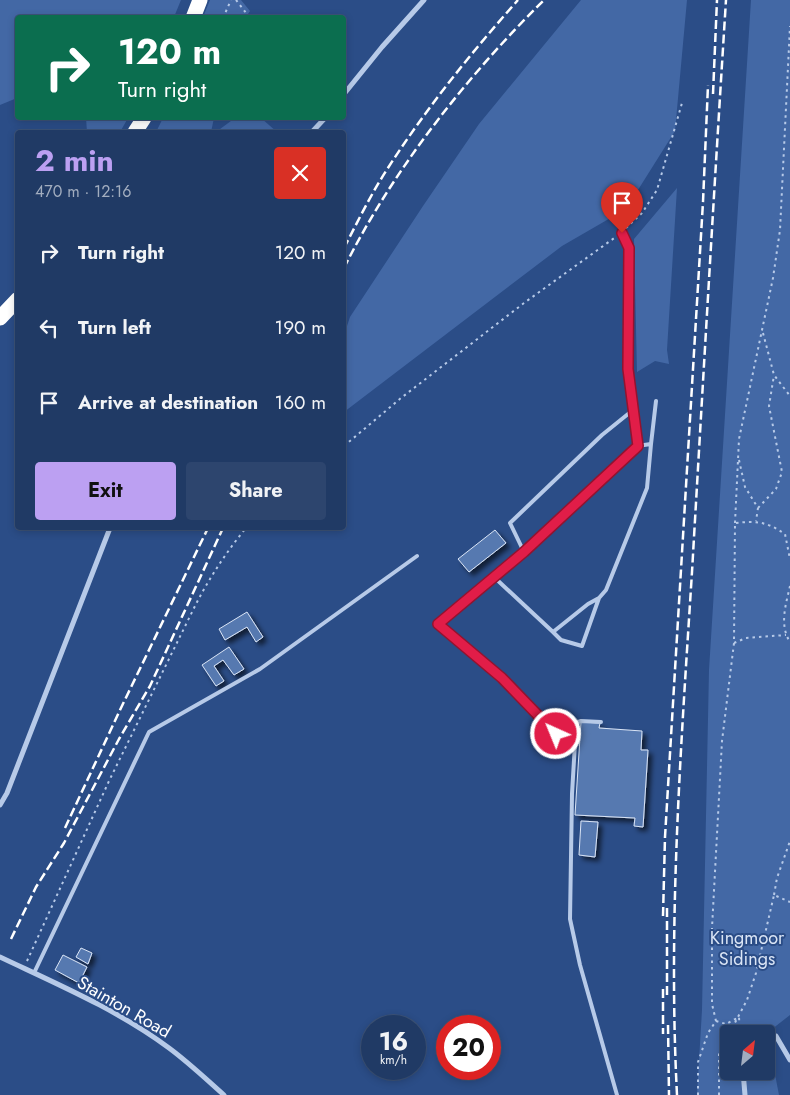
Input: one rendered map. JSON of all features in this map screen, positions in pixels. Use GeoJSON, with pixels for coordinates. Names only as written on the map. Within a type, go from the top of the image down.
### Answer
{"type":"FeatureCollection","features":[{"type":"Feature","properties":{"kind":"highway"},"geometry":{"type":"LineString","coordinates":[[194,15],[200,0]]}},
{"type":"Feature","properties":{"kind":"highway"},"geometry":{"type":"LineString","coordinates":[[0,318],[15,302]]}},
{"type":"Feature","properties":{"kind":"street"},"geometry":{"type":"LineString","coordinates":[[346,91],[382,46],[424,0]]}},
{"type":"Feature","properties":{"kind":"street"},"geometry":{"type":"LineString","coordinates":[[314,130],[323,120]]}},
{"type":"Feature","properties":{"kind":"street"},"geometry":{"type":"LineString","coordinates":[[0,806],[7,793],[109,530]]}},
{"type":"Feature","properties":{"kind":"street","name":"Stainton Road"},"geometry":{"type":"LineString","coordinates":[[0,957],[93,1002],[168,1048],[224,1095]]}},
{"type":"Feature","properties":{"kind":"street"},"geometry":{"type":"LineString","coordinates":[[775,1036],[790,1060]]}},
{"type":"Feature","properties":{"kind":"street"},"geometry":{"type":"LineString","coordinates":[[744,1080],[745,1095]]}},
{"type":"Feature","properties":{"kind":"lane"},"geometry":{"type":"LineString","coordinates":[[622,233],[629,248],[628,369],[638,446]]}},
{"type":"Feature","properties":{"kind":"lane"},"geometry":{"type":"LineString","coordinates":[[553,632],[588,604],[599,598],[606,590],[647,488],[656,401]]}},
{"type":"Feature","properties":{"kind":"lane"},"geometry":{"type":"LineString","coordinates":[[524,552],[510,524],[602,435],[633,410]]}},
{"type":"Feature","properties":{"kind":"lane"},"geometry":{"type":"LineString","coordinates":[[556,734],[502,678],[438,624],[524,552],[638,446],[651,444]]}},
{"type":"Feature","properties":{"kind":"lane"},"geometry":{"type":"LineString","coordinates":[[34,973],[149,732],[260,669],[417,556]]}},
{"type":"Feature","properties":{"kind":"lane"},"geometry":{"type":"LineString","coordinates":[[494,577],[561,640],[582,646],[599,598]]}},
{"type":"Feature","properties":{"kind":"lane"},"geometry":{"type":"LineString","coordinates":[[601,722],[581,721],[576,726],[572,794],[570,918],[580,965],[617,1095]]}},
{"type":"Feature","properties":{"kind":"path"},"geometry":{"type":"LineString","coordinates":[[224,15],[231,0]]}},
{"type":"Feature","properties":{"kind":"path"},"geometry":{"type":"LineString","coordinates":[[236,0],[248,15]]}},
{"type":"Feature","properties":{"kind":"path"},"geometry":{"type":"LineString","coordinates":[[698,1095],[698,1062],[708,1034],[716,1021],[712,1004],[712,928],[722,741],[734,643],[734,523],[739,439],[762,330],[780,230],[790,26]]}},
{"type":"Feature","properties":{"kind":"path"},"geometry":{"type":"LineString","coordinates":[[346,444],[401,398],[517,309],[622,233],[642,213],[658,190],[682,103]]}},
{"type":"Feature","properties":{"kind":"path"},"geometry":{"type":"LineString","coordinates":[[762,330],[774,375],[790,396]]}},
{"type":"Feature","properties":{"kind":"path"},"geometry":{"type":"LineString","coordinates":[[756,521],[758,508],[776,488],[782,472],[769,406],[774,375]]}},
{"type":"Feature","properties":{"kind":"path"},"geometry":{"type":"LineString","coordinates":[[738,456],[746,487],[758,508]]}},
{"type":"Feature","properties":{"kind":"path"},"geometry":{"type":"LineString","coordinates":[[734,523],[756,521],[775,527],[785,534],[790,559]]}},
{"type":"Feature","properties":{"kind":"path"},"geometry":{"type":"LineString","coordinates":[[24,968],[109,781],[196,604],[231,546],[244,530]]}},
{"type":"Feature","properties":{"kind":"path"},"geometry":{"type":"LineString","coordinates":[[790,586],[784,619],[786,635],[790,642]]}},
{"type":"Feature","properties":{"kind":"path"},"geometry":{"type":"LineString","coordinates":[[734,643],[746,638],[786,635]]}},
{"type":"Feature","properties":{"kind":"path"},"geometry":{"type":"LineString","coordinates":[[734,1025],[747,1000],[756,972],[777,878],[790,841]]}},
{"type":"Feature","properties":{"kind":"path"},"geometry":{"type":"LineString","coordinates":[[774,895],[790,902]]}},
{"type":"Feature","properties":{"kind":"path"},"geometry":{"type":"LineString","coordinates":[[716,1021],[726,1024],[738,1017]]}},
{"type":"Feature","properties":{"kind":"path"},"geometry":{"type":"LineString","coordinates":[[738,1017],[739,1025]]}},
{"type":"Feature","properties":{"kind":"path"},"geometry":{"type":"LineString","coordinates":[[719,1095],[720,1051]]}},
{"type":"Feature","properties":{"kind":"green space"},"geometry":{"type":"Polygon","coordinates":[[[0,0],[181,0],[175,15],[15,15],[15,99],[0,105],[0,0]]]}},
{"type":"Feature","properties":{"kind":"green space"},"geometry":{"type":"Polygon","coordinates":[[[210,0],[241,0],[250,11],[247,15],[204,15],[210,0]]]}},
{"type":"Feature","properties":{"kind":"green space"},"geometry":{"type":"Polygon","coordinates":[[[581,0],[687,0],[675,131],[626,209],[562,246],[346,410],[346,329],[350,317],[479,124],[581,0]]]}},
{"type":"Feature","properties":{"kind":"green space","name":"Kingmoor Sidings"},"geometry":{"type":"Polygon","coordinates":[[[751,0],[790,0],[790,1015],[775,1027],[775,1025],[720,1025],[720,1080],[775,1080],[775,1074],[779,1095],[697,1095],[702,1010],[709,670],[751,0]]]}},
{"type":"Feature","properties":{"kind":"green space"},"geometry":{"type":"Polygon","coordinates":[[[86,120],[127,120],[121,130],[87,130],[86,120]]]}},
{"type":"Feature","properties":{"kind":"green space"},"geometry":{"type":"Polygon","coordinates":[[[162,120],[214,120],[211,130],[157,130],[162,120]]]}},
{"type":"Feature","properties":{"kind":"green space"},"geometry":{"type":"Polygon","coordinates":[[[232,120],[263,120],[275,130],[219,130],[232,120]]]}},
{"type":"Feature","properties":{"kind":"green space"},"geometry":{"type":"Polygon","coordinates":[[[677,188],[667,350],[669,364],[655,361],[637,372],[634,239],[677,188]]]}},
{"type":"Feature","properties":{"kind":"building"},"geometry":{"type":"Polygon","coordinates":[[[495,530],[506,543],[469,572],[458,559],[495,530]]]}},
{"type":"Feature","properties":{"kind":"building"},"geometry":{"type":"Polygon","coordinates":[[[247,612],[263,637],[256,642],[247,627],[225,640],[219,629],[247,612]]]}},
{"type":"Feature","properties":{"kind":"building"},"geometry":{"type":"Polygon","coordinates":[[[229,647],[244,669],[234,675],[223,660],[214,666],[224,681],[216,686],[202,665],[229,647]]]}},
{"type":"Feature","properties":{"kind":"building"},"geometry":{"type":"Polygon","coordinates":[[[581,722],[600,723],[599,728],[642,731],[641,750],[648,750],[643,827],[634,826],[635,818],[575,815],[581,722]]]}},
{"type":"Feature","properties":{"kind":"building"},"geometry":{"type":"Polygon","coordinates":[[[581,821],[598,822],[595,857],[579,855],[581,821]]]}},
{"type":"Feature","properties":{"kind":"building"},"geometry":{"type":"Polygon","coordinates":[[[81,948],[92,953],[88,964],[76,957],[81,948]]]}},
{"type":"Feature","properties":{"kind":"building"},"geometry":{"type":"Polygon","coordinates":[[[63,955],[87,967],[79,983],[55,970],[63,955]]]}},
{"type":"Feature","properties":{"kind":"railway"},"geometry":{"type":"LineString","coordinates":[[346,244],[380,180],[416,126],[465,62],[518,0]]}},
{"type":"Feature","properties":{"kind":"railway"},"geometry":{"type":"LineString","coordinates":[[346,264],[385,196],[433,126],[487,60],[544,0]]}},
{"type":"Feature","properties":{"kind":"railway"},"geometry":{"type":"LineString","coordinates":[[713,94],[717,0]]}},
{"type":"Feature","properties":{"kind":"railway"},"geometry":{"type":"LineString","coordinates":[[677,1095],[674,964],[677,833],[726,0]]}},
{"type":"Feature","properties":{"kind":"railway"},"geometry":{"type":"LineString","coordinates":[[663,916],[665,837],[703,202],[708,85]]}},
{"type":"Feature","properties":{"kind":"railway"},"geometry":{"type":"LineString","coordinates":[[65,828],[207,530]]}},
{"type":"Feature","properties":{"kind":"railway"},"geometry":{"type":"LineString","coordinates":[[11,939],[36,887],[64,843],[119,739],[150,686],[222,530]]}},
{"type":"Feature","properties":{"kind":"railway"},"geometry":{"type":"LineString","coordinates":[[667,908],[667,995]]}},
{"type":"Feature","properties":{"kind":"railway"},"geometry":{"type":"LineString","coordinates":[[663,989],[663,1034]]}},
{"type":"Feature","properties":{"kind":"railway"},"geometry":{"type":"LineString","coordinates":[[668,1025],[669,1095]]}},
{"type":"Feature","properties":{"kind":"route"},"geometry":{"type":"LineString","coordinates":[[556,734],[502,678],[438,624],[524,552],[638,446],[628,369],[629,248],[622,233]]}}]}
